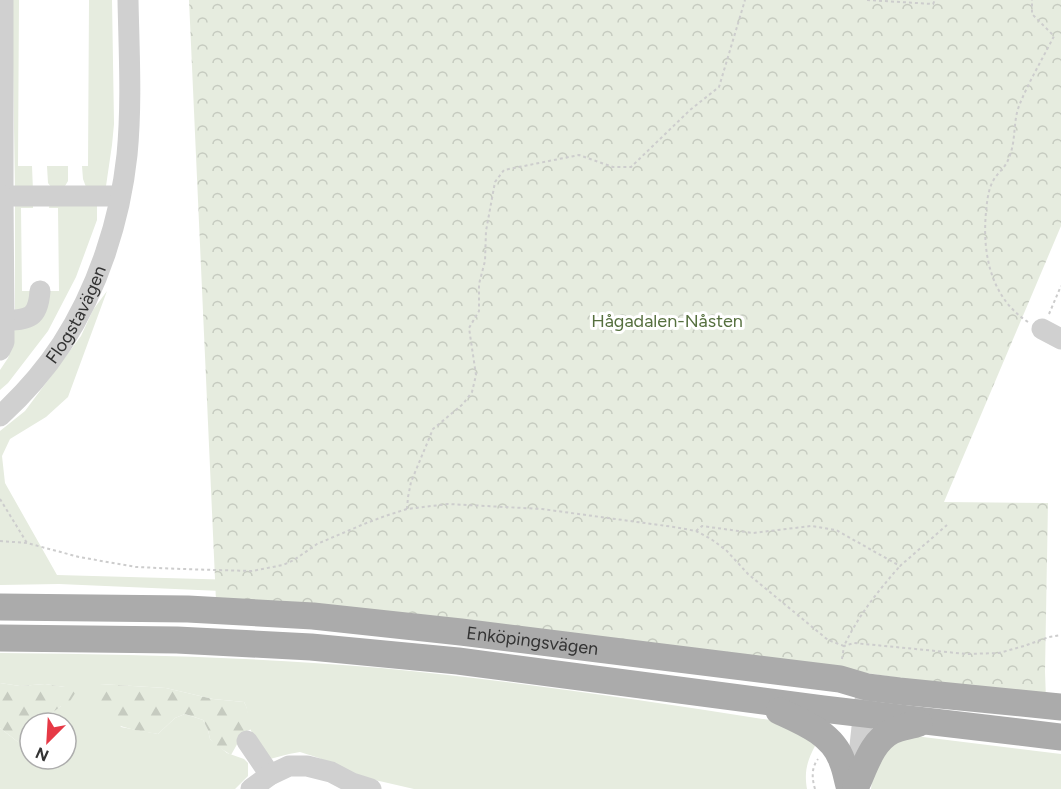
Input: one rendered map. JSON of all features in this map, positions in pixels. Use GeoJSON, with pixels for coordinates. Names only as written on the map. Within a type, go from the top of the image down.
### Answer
{"type":"FeatureCollection","features":[{"type":"Feature","properties":{"kind":"main road","name":"Enköpingsvägen"},"geometry":{"type":"LineString","coordinates":[[0,607],[188,609],[313,616],[840,679],[867,687],[899,692],[1061,707]]}},
{"type":"Feature","properties":{"kind":"main road","name":"Enköpingsvägen"},"geometry":{"type":"LineString","coordinates":[[0,638],[177,640],[311,647],[458,661],[926,722],[1061,737]]}},
{"type":"Feature","properties":{"kind":"main road"},"geometry":{"type":"LineString","coordinates":[[753,700],[803,722],[831,742],[842,758],[854,788]]}},
{"type":"Feature","properties":{"kind":"main road"},"geometry":{"type":"LineString","coordinates":[[854,788],[880,740],[892,731],[926,722]]}},
{"type":"Feature","properties":{"kind":"street"},"geometry":{"type":"LineString","coordinates":[[0,351],[4,342],[3,0]]}},
{"type":"Feature","properties":{"kind":"street","name":"Flogstavägen"},"geometry":{"type":"LineString","coordinates":[[0,416],[40,374],[62,343],[102,263],[120,196],[127,155],[128,0]]}},
{"type":"Feature","properties":{"kind":"street"},"geometry":{"type":"LineString","coordinates":[[3,196],[120,196]]}},
{"type":"Feature","properties":{"kind":"street"},"geometry":{"type":"LineString","coordinates":[[4,321],[27,319],[35,313],[39,305],[40,291]]}},
{"type":"Feature","properties":{"kind":"street"},"geometry":{"type":"LineString","coordinates":[[1042,329],[1061,339]]}},
{"type":"Feature","properties":{"kind":"street"},"geometry":{"type":"LineString","coordinates":[[854,788],[867,687]]}},
{"type":"Feature","properties":{"kind":"street"},"geometry":{"type":"LineString","coordinates":[[247,741],[270,775]]}},
{"type":"Feature","properties":{"kind":"street"},"geometry":{"type":"LineString","coordinates":[[251,789],[270,775],[289,766],[307,766],[331,772],[352,783],[371,789]]}},
{"type":"Feature","properties":{"kind":"path"},"geometry":{"type":"LineString","coordinates":[[407,509],[411,482],[433,429],[463,404],[472,392],[476,375],[469,328],[479,311],[479,284],[485,261],[486,231],[495,182],[504,170],[579,156],[614,167],[631,167],[690,110],[719,87],[745,0]]}},
{"type":"Feature","properties":{"kind":"path"},"geometry":{"type":"LineString","coordinates":[[867,0],[933,4],[935,0]]}},
{"type":"Feature","properties":{"kind":"path"},"geometry":{"type":"LineString","coordinates":[[1032,0],[1032,14],[1054,36],[1019,105],[1013,147],[1007,165],[993,181],[987,198],[986,257],[995,284],[1006,303],[1026,321],[1042,329],[1061,286]]}},
{"type":"Feature","properties":{"kind":"path"},"geometry":{"type":"LineString","coordinates":[[0,499],[27,543]]}},
{"type":"Feature","properties":{"kind":"path"},"geometry":{"type":"LineString","coordinates":[[0,541],[27,543],[80,557],[136,567],[252,571],[283,565],[318,544],[407,509],[448,504],[542,509],[696,531],[726,550],[748,574],[828,640],[844,646],[852,627],[877,592],[900,566],[947,525]]}},
{"type":"Feature","properties":{"kind":"path"},"geometry":{"type":"LineString","coordinates":[[696,531],[702,526],[753,533],[812,526],[836,530],[900,566]]}},
{"type":"Feature","properties":{"kind":"green space"},"geometry":{"type":"Polygon","coordinates":[[[12,0],[19,0],[18,166],[32,166],[33,191],[15,190],[12,0]]]}},
{"type":"Feature","properties":{"kind":"green space"},"geometry":{"type":"Polygon","coordinates":[[[89,0],[112,0],[114,124],[106,186],[86,187],[82,166],[88,166],[89,0]]]}},
{"type":"Feature","properties":{"kind":"green space","name":"Hågadalen-Nåsten"},"geometry":{"type":"Polygon","coordinates":[[[189,0],[1061,0],[1061,226],[944,502],[1048,503],[1046,699],[686,647],[216,601],[189,0]]]}},
{"type":"Feature","properties":{"kind":"green space"},"geometry":{"type":"Polygon","coordinates":[[[47,166],[68,166],[68,181],[65,186],[51,187],[48,183],[47,166]]]}},
{"type":"Feature","properties":{"kind":"green space"},"geometry":{"type":"Polygon","coordinates":[[[15,199],[33,199],[33,208],[21,208],[22,291],[35,291],[33,309],[15,310],[15,199]]]}},
{"type":"Feature","properties":{"kind":"green space"},"geometry":{"type":"Polygon","coordinates":[[[50,202],[97,202],[97,220],[76,277],[48,331],[0,390],[0,370],[8,358],[15,326],[46,291],[59,291],[58,208],[49,208],[50,202]]]}},
{"type":"Feature","properties":{"kind":"green space"},"geometry":{"type":"Polygon","coordinates":[[[107,291],[68,397],[46,417],[10,439],[2,456],[5,483],[57,575],[313,582],[313,595],[59,584],[0,585],[0,431],[25,411],[81,336],[93,310],[107,291]]]}},
{"type":"Feature","properties":{"kind":"green space"},"geometry":{"type":"Polygon","coordinates":[[[0,653],[143,655],[333,664],[431,673],[582,692],[782,722],[794,725],[815,746],[807,767],[807,789],[414,789],[362,777],[300,752],[270,759],[251,732],[244,702],[213,699],[166,688],[100,684],[121,727],[158,734],[175,718],[185,714],[203,720],[210,739],[227,753],[244,759],[248,763],[248,776],[235,789],[0,789],[0,728],[18,742],[18,771],[78,771],[78,711],[55,711],[61,706],[65,687],[0,683],[0,653]]]}},
{"type":"Feature","properties":{"kind":"green space"},"geometry":{"type":"Polygon","coordinates":[[[0,683],[20,686],[45,684],[65,687],[73,685],[77,690],[67,706],[61,706],[55,711],[18,711],[18,742],[0,728],[0,683]]]}},
{"type":"Feature","properties":{"kind":"green space"},"geometry":{"type":"Polygon","coordinates":[[[100,684],[166,688],[213,699],[244,702],[252,729],[244,732],[231,755],[210,739],[203,720],[185,714],[175,718],[158,734],[130,729],[105,718],[92,704],[95,690],[100,684]]]}},
{"type":"Feature","properties":{"kind":"green space"},"geometry":{"type":"Polygon","coordinates":[[[915,736],[1061,754],[1061,789],[871,789],[873,773],[883,747],[915,736]]]}}]}
